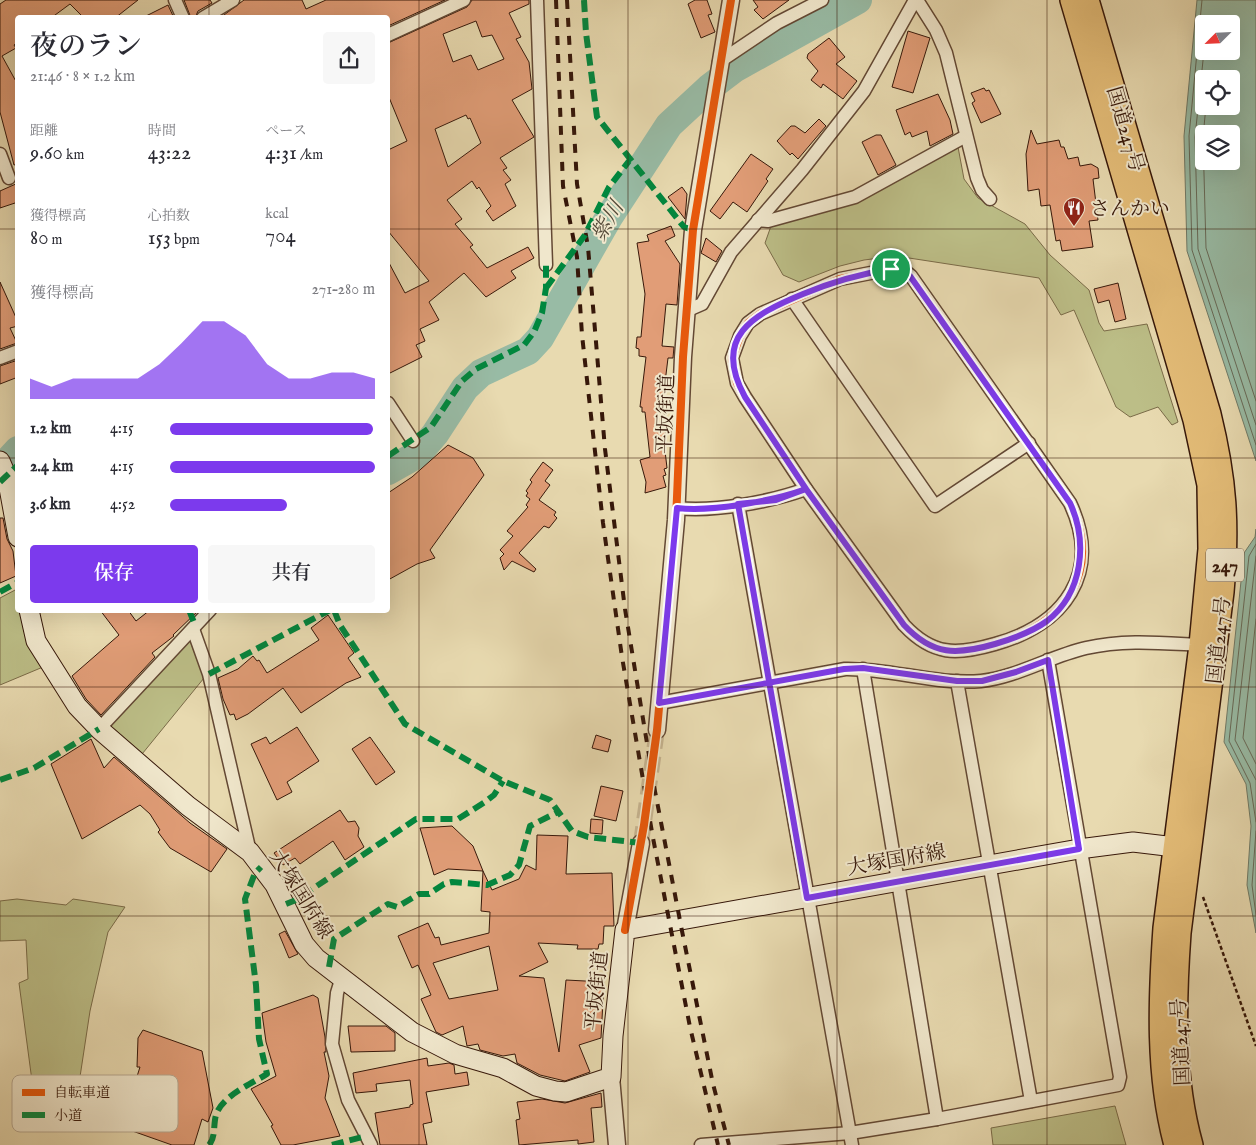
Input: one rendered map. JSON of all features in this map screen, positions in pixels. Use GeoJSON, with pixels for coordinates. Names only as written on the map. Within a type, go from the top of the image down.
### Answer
{"type":"FeatureCollection","features":[{"type":"Feature","properties":{"kind":"highway","name":"国道247号"},"geometry":{"type":"LineString","coordinates":[[1070,0],[1202,452],[1210,518],[1200,645],[1164,928],[1160,1013],[1163,1067],[1174,1145]]}},
{"type":"Feature","properties":{"kind":"highway","name":"国道247号"},"geometry":{"type":"LineString","coordinates":[[1088,0],[1210,414],[1225,483],[1226,550],[1223,592],[1180,933],[1176,983],[1180,1076],[1192,1145]]}},
{"type":"Feature","properties":{"kind":"main road"},"geometry":{"type":"LineString","coordinates":[[3,467],[15,523]]}},
{"type":"Feature","properties":{"kind":"main road","name":"大塚国府線"},"geometry":{"type":"LineString","coordinates":[[30,613],[36,641],[77,706],[99,729],[188,806],[250,852],[276,885],[304,944],[316,958],[341,980],[412,1032],[433,1044],[503,1068],[536,1086],[566,1092],[612,1077]]}},
{"type":"Feature","properties":{"kind":"main road","name":"大塚国府線"},"geometry":{"type":"LineString","coordinates":[[625,930],[1079,849],[1132,842],[1175,847]]}},
{"type":"Feature","properties":{"kind":"main road","name":"平坂街道"},"geometry":{"type":"LineString","coordinates":[[612,1077],[613,1036],[625,930]]}},
{"type":"Feature","properties":{"kind":"street"},"geometry":{"type":"LineString","coordinates":[[175,0],[182,15]]}},
{"type":"Feature","properties":{"kind":"street"},"geometry":{"type":"LineString","coordinates":[[207,15],[233,0]]}},
{"type":"Feature","properties":{"kind":"street"},"geometry":{"type":"LineString","coordinates":[[390,34],[464,0]]}},
{"type":"Feature","properties":{"kind":"street"},"geometry":{"type":"LineString","coordinates":[[536,0],[546,265]]}},
{"type":"Feature","properties":{"kind":"street"},"geometry":{"type":"LineString","coordinates":[[718,67],[731,0]]}},
{"type":"Feature","properties":{"kind":"street"},"geometry":{"type":"LineString","coordinates":[[718,67],[778,23],[822,0]]}},
{"type":"Feature","properties":{"kind":"street"},"geometry":{"type":"LineString","coordinates":[[686,311],[702,304],[731,252],[802,170],[864,91],[890,49],[916,0],[936,30],[946,53],[977,178],[982,190],[990,199]]}},
{"type":"Feature","properties":{"kind":"street","name":"平坂街道"},"geometry":{"type":"LineString","coordinates":[[657,730],[677,508],[686,311],[693,230],[718,67]]}},
{"type":"Feature","properties":{"kind":"street"},"geometry":{"type":"LineString","coordinates":[[758,220],[768,221],[855,196],[966,136]]}},
{"type":"Feature","properties":{"kind":"street"},"geometry":{"type":"LineString","coordinates":[[0,154],[9,178]]}},
{"type":"Feature","properties":{"kind":"street"},"geometry":{"type":"LineString","coordinates":[[891,269],[905,271],[910,276],[1029,443],[1075,514],[1081,550],[1075,583],[1064,602],[1046,622],[1007,641],[970,651],[943,651],[912,634],[806,489],[745,397],[733,370],[735,348],[748,323],[760,314],[792,299],[855,275],[891,269]]}},
{"type":"Feature","properties":{"kind":"street"},"geometry":{"type":"LineString","coordinates":[[792,299],[934,506],[1029,443]]}},
{"type":"Feature","properties":{"kind":"street"},"geometry":{"type":"LineString","coordinates":[[0,358],[15,352]]}},
{"type":"Feature","properties":{"kind":"street"},"geometry":{"type":"LineString","coordinates":[[390,406],[413,441]]}},
{"type":"Feature","properties":{"kind":"street"},"geometry":{"type":"LineString","coordinates":[[677,508],[692,510],[776,500],[806,489]]}},
{"type":"Feature","properties":{"kind":"street"},"geometry":{"type":"LineString","coordinates":[[738,504],[851,1139]]}},
{"type":"Feature","properties":{"kind":"street"},"geometry":{"type":"LineString","coordinates":[[99,729],[207,613]]}},
{"type":"Feature","properties":{"kind":"street"},"geometry":{"type":"LineString","coordinates":[[193,628],[209,674],[250,852]]}},
{"type":"Feature","properties":{"kind":"street"},"geometry":{"type":"LineString","coordinates":[[659,703],[844,669],[863,668],[957,681],[982,681],[1016,672],[1086,648],[1120,642],[1200,645]]}},
{"type":"Feature","properties":{"kind":"street"},"geometry":{"type":"LineString","coordinates":[[701,1145],[851,1139],[937,1119],[1107,1088],[1118,1084],[1120,1076],[1079,849],[1048,660]]}},
{"type":"Feature","properties":{"kind":"street"},"geometry":{"type":"LineString","coordinates":[[863,668],[937,1119]]}},
{"type":"Feature","properties":{"kind":"street"},"geometry":{"type":"LineString","coordinates":[[957,681],[1031,1101]]}},
{"type":"Feature","properties":{"kind":"street","name":"平坂街道"},"geometry":{"type":"LineString","coordinates":[[625,930],[641,844]]}},
{"type":"Feature","properties":{"kind":"street"},"geometry":{"type":"LineString","coordinates":[[341,980],[337,993],[332,1044],[348,1100],[371,1145]]}},
{"type":"Feature","properties":{"kind":"street","name":"平坂街道"},"geometry":{"type":"LineString","coordinates":[[612,1077],[617,1145]]}},
{"type":"Feature","properties":{"kind":"path"},"geometry":{"type":"LineString","coordinates":[[1201,890],[1256,1046]]}},
{"type":"Feature","properties":{"kind":"shaded area"},"geometry":{"type":"Polygon","coordinates":[[[958,147],[964,179],[978,198],[1025,224],[1050,255],[1089,290],[1099,323],[1104,331],[1147,324],[1178,422],[1172,425],[1158,407],[1130,417],[1116,407],[1074,310],[1061,315],[1039,278],[896,256],[864,260],[840,266],[799,282],[783,275],[765,243],[771,226],[958,147]]]}},
{"type":"Feature","properties":{"kind":"shaded area"},"geometry":{"type":"Polygon","coordinates":[[[15,590],[15,613],[24,613],[43,667],[0,685],[0,598],[15,590]]]}},
{"type":"Feature","properties":{"kind":"shaded area"},"geometry":{"type":"Polygon","coordinates":[[[189,638],[204,678],[138,759],[105,728],[189,638]]]}},
{"type":"Feature","properties":{"kind":"shaded area"},"geometry":{"type":"Polygon","coordinates":[[[17,899],[66,905],[73,899],[125,907],[108,932],[90,1011],[80,1075],[31,1075],[19,983],[28,979],[26,940],[0,941],[0,901],[17,899]]]}},
{"type":"Feature","properties":{"kind":"shaded area"},"geometry":{"type":"Polygon","coordinates":[[[1115,1106],[1126,1145],[993,1145],[991,1128],[1115,1106]]]}},
{"type":"Feature","properties":{"kind":"water"},"geometry":{"type":"Polygon","coordinates":[[[1197,0],[1256,0],[1256,461],[1187,251],[1184,136],[1195,21],[1195,60],[1240,60],[1240,15],[1196,15],[1197,0]]]}},
{"type":"Feature","properties":{"kind":"water"},"geometry":{"type":"Polygon","coordinates":[[[1256,529],[1256,933],[1247,885],[1251,826],[1246,784],[1224,742],[1244,553],[1255,537],[1256,529]]]}},
{"type":"Feature","properties":{"kind":"building"},"geometry":{"type":"Polygon","coordinates":[[[6,0],[138,0],[119,15],[81,15],[70,4],[55,15],[15,15],[15,49],[2,56],[15,80],[14,165],[0,112],[0,4],[6,0]]]}},
{"type":"Feature","properties":{"kind":"building"},"geometry":{"type":"Polygon","coordinates":[[[184,0],[210,0],[212,3],[198,11],[196,15],[190,15],[184,0]]]}},
{"type":"Feature","properties":{"kind":"building"},"geometry":{"type":"Polygon","coordinates":[[[244,0],[302,0],[306,9],[326,0],[445,0],[390,25],[390,15],[224,15],[244,0]]]}},
{"type":"Feature","properties":{"kind":"building"},"geometry":{"type":"Polygon","coordinates":[[[472,0],[529,0],[529,4],[509,13],[521,37],[516,39],[529,62],[532,89],[512,100],[534,137],[500,158],[507,168],[503,170],[511,180],[505,184],[516,206],[493,221],[486,211],[491,206],[479,187],[477,189],[472,181],[447,200],[462,219],[455,224],[473,245],[470,247],[487,268],[528,247],[534,258],[511,271],[516,278],[486,297],[464,273],[429,302],[439,320],[420,329],[425,341],[416,345],[422,357],[390,373],[390,265],[405,293],[429,281],[390,233],[390,149],[407,141],[390,100],[390,42],[467,7],[472,0]],[[476,21],[443,34],[453,62],[471,55],[478,70],[504,59],[492,35],[482,37],[476,21]],[[466,115],[435,129],[448,167],[481,143],[470,118],[468,119],[466,115]]]}},
{"type":"Feature","properties":{"kind":"building"},"geometry":{"type":"Polygon","coordinates":[[[695,0],[707,0],[712,14],[708,15],[715,32],[701,38],[688,4],[695,0]]]}},
{"type":"Feature","properties":{"kind":"building"},"geometry":{"type":"Polygon","coordinates":[[[753,0],[789,0],[763,19],[754,10],[758,7],[753,0]]]}},
{"type":"Feature","properties":{"kind":"building"},"geometry":{"type":"Polygon","coordinates":[[[168,5],[173,15],[148,15],[168,5]]]}},
{"type":"Feature","properties":{"kind":"building"},"geometry":{"type":"Polygon","coordinates":[[[908,31],[930,38],[913,93],[892,87],[908,31]]]}},
{"type":"Feature","properties":{"kind":"building"},"geometry":{"type":"Polygon","coordinates":[[[829,38],[845,57],[836,64],[857,81],[843,99],[823,84],[821,88],[811,80],[818,71],[807,58],[808,54],[829,38]]]}},
{"type":"Feature","properties":{"kind":"building"},"geometry":{"type":"Polygon","coordinates":[[[984,88],[986,91],[989,90],[1001,114],[981,123],[972,103],[975,101],[971,93],[984,88]]]}},
{"type":"Feature","properties":{"kind":"building"},"geometry":{"type":"Polygon","coordinates":[[[938,94],[950,120],[953,134],[930,146],[927,131],[912,137],[910,132],[905,135],[896,110],[938,94]]]}},
{"type":"Feature","properties":{"kind":"building"},"geometry":{"type":"Polygon","coordinates":[[[819,119],[826,126],[798,159],[792,153],[790,155],[777,141],[791,126],[795,126],[805,133],[819,119]]]}},
{"type":"Feature","properties":{"kind":"building"},"geometry":{"type":"Polygon","coordinates":[[[1031,130],[1037,144],[1059,140],[1061,147],[1064,147],[1068,159],[1078,157],[1080,166],[1091,164],[1098,168],[1099,178],[1093,179],[1098,220],[1089,221],[1093,247],[1062,251],[1060,240],[1056,241],[1050,205],[1041,206],[1039,189],[1028,191],[1026,154],[1031,130]]]}},
{"type":"Feature","properties":{"kind":"building"},"geometry":{"type":"Polygon","coordinates":[[[876,135],[881,135],[896,165],[878,175],[862,142],[876,135]]]}},
{"type":"Feature","properties":{"kind":"building"},"geometry":{"type":"Polygon","coordinates":[[[751,154],[773,169],[766,179],[768,181],[747,212],[733,202],[720,219],[710,211],[751,154]]]}},
{"type":"Feature","properties":{"kind":"building"},"geometry":{"type":"Polygon","coordinates":[[[15,184],[15,203],[0,208],[0,191],[15,184]]]}},
{"type":"Feature","properties":{"kind":"building"},"geometry":{"type":"Polygon","coordinates":[[[682,187],[687,194],[685,219],[668,197],[682,187]]]}},
{"type":"Feature","properties":{"kind":"building"},"geometry":{"type":"Polygon","coordinates":[[[671,226],[675,236],[665,241],[680,264],[677,305],[666,304],[662,346],[674,347],[673,358],[668,358],[663,399],[667,468],[664,469],[666,475],[663,476],[666,487],[645,493],[646,482],[640,460],[650,457],[645,412],[642,412],[642,407],[640,407],[646,357],[639,356],[639,349],[636,348],[637,337],[641,337],[645,294],[637,243],[649,241],[647,235],[671,226]]]}},
{"type":"Feature","properties":{"kind":"building"},"geometry":{"type":"Polygon","coordinates":[[[706,238],[722,251],[716,262],[701,253],[706,238]]]}},
{"type":"Feature","properties":{"kind":"building"},"geometry":{"type":"Polygon","coordinates":[[[0,282],[15,315],[15,327],[10,328],[15,339],[15,344],[0,349],[0,282]]]}},
{"type":"Feature","properties":{"kind":"building"},"geometry":{"type":"Polygon","coordinates":[[[1118,283],[1126,319],[1115,322],[1109,300],[1098,303],[1094,289],[1118,283]]]}},
{"type":"Feature","properties":{"kind":"building"},"geometry":{"type":"Polygon","coordinates":[[[15,361],[15,378],[0,384],[0,366],[15,361]]]}},
{"type":"Feature","properties":{"kind":"building"},"geometry":{"type":"Polygon","coordinates":[[[448,445],[473,458],[484,475],[430,550],[435,558],[417,564],[390,579],[390,492],[412,477],[448,445]]]}},
{"type":"Feature","properties":{"kind":"building"},"geometry":{"type":"Polygon","coordinates":[[[543,462],[553,470],[545,481],[550,485],[539,500],[556,512],[554,515],[557,518],[549,528],[544,526],[519,553],[536,569],[534,572],[512,561],[504,570],[500,558],[504,554],[500,550],[513,536],[507,531],[528,507],[526,505],[530,499],[526,496],[528,493],[526,491],[532,482],[530,480],[543,462]]]}},
{"type":"Feature","properties":{"kind":"building"},"geometry":{"type":"Polygon","coordinates":[[[0,518],[3,518],[7,539],[13,551],[15,576],[0,583],[0,518]]]}},
{"type":"Feature","properties":{"kind":"building"},"geometry":{"type":"Polygon","coordinates":[[[102,613],[130,613],[136,621],[146,613],[196,613],[174,636],[152,653],[155,657],[101,715],[86,699],[72,676],[119,635],[102,613]]]}},
{"type":"Feature","properties":{"kind":"building"},"geometry":{"type":"Polygon","coordinates":[[[328,615],[354,653],[348,658],[361,677],[346,683],[301,713],[283,688],[248,714],[236,720],[234,714],[230,715],[223,699],[218,678],[238,669],[253,656],[257,661],[259,660],[267,673],[319,640],[311,628],[328,615]]]}},
{"type":"Feature","properties":{"kind":"building"},"geometry":{"type":"Polygon","coordinates":[[[297,727],[319,761],[287,782],[292,792],[277,800],[251,744],[266,737],[270,744],[297,727]]]}},
{"type":"Feature","properties":{"kind":"building"},"geometry":{"type":"Polygon","coordinates":[[[596,735],[611,740],[608,752],[592,748],[596,735]]]}},
{"type":"Feature","properties":{"kind":"building"},"geometry":{"type":"Polygon","coordinates":[[[370,737],[395,772],[376,785],[352,749],[370,737]]]}},
{"type":"Feature","properties":{"kind":"building"},"geometry":{"type":"Polygon","coordinates":[[[91,739],[104,768],[114,757],[190,823],[227,849],[211,872],[170,848],[158,832],[160,830],[150,814],[140,805],[82,839],[51,764],[91,739]]]}},
{"type":"Feature","properties":{"kind":"building"},"geometry":{"type":"Polygon","coordinates":[[[601,786],[623,791],[616,821],[594,816],[601,786]]]}},
{"type":"Feature","properties":{"kind":"building"},"geometry":{"type":"Polygon","coordinates":[[[340,810],[348,822],[355,821],[359,828],[358,836],[364,847],[345,860],[333,841],[300,864],[295,858],[283,865],[274,853],[340,810]]]}},
{"type":"Feature","properties":{"kind":"building"},"geometry":{"type":"Polygon","coordinates":[[[591,819],[603,820],[602,834],[590,833],[591,819]]]}},
{"type":"Feature","properties":{"kind":"building"},"geometry":{"type":"Polygon","coordinates":[[[452,826],[473,846],[483,871],[448,869],[434,875],[420,828],[452,826]]]}},
{"type":"Feature","properties":{"kind":"building"},"geometry":{"type":"Polygon","coordinates":[[[537,835],[568,836],[566,874],[612,873],[614,926],[604,926],[603,944],[599,944],[598,949],[577,949],[578,945],[538,943],[548,962],[519,976],[544,978],[559,1052],[566,980],[604,982],[601,1038],[579,1045],[590,1072],[565,1081],[540,1075],[517,1063],[515,1054],[503,1056],[480,1050],[478,1044],[467,1046],[463,1026],[442,1035],[436,1032],[421,999],[431,995],[418,965],[412,968],[398,936],[428,923],[435,938],[439,937],[441,945],[489,933],[490,912],[481,911],[483,871],[492,890],[519,879],[526,865],[536,870],[537,835]],[[489,946],[433,963],[449,999],[498,990],[489,946]]]}},
{"type":"Feature","properties":{"kind":"building"},"geometry":{"type":"Polygon","coordinates":[[[285,931],[298,954],[289,958],[279,934],[285,931]]]}},
{"type":"Feature","properties":{"kind":"building"},"geometry":{"type":"Polygon","coordinates":[[[313,995],[318,998],[325,1037],[326,1052],[324,1052],[329,1076],[325,1098],[340,1136],[293,1145],[281,1145],[271,1126],[273,1125],[251,1089],[276,1076],[266,1042],[262,1013],[313,995]]]}},
{"type":"Feature","properties":{"kind":"building"},"geometry":{"type":"Polygon","coordinates":[[[348,1026],[386,1026],[395,1033],[395,1051],[351,1052],[348,1026]]]}},
{"type":"Feature","properties":{"kind":"building"},"geometry":{"type":"Polygon","coordinates":[[[143,1030],[202,1051],[213,1108],[208,1122],[202,1119],[194,1145],[172,1145],[135,1132],[178,1132],[178,1075],[137,1075],[140,1067],[137,1067],[138,1038],[143,1030]]]}},
{"type":"Feature","properties":{"kind":"building"},"geometry":{"type":"Polygon","coordinates":[[[427,1058],[428,1066],[449,1063],[454,1065],[455,1074],[467,1072],[469,1085],[426,1092],[432,1122],[423,1124],[427,1145],[380,1145],[375,1113],[410,1107],[413,1104],[410,1080],[376,1084],[377,1091],[356,1093],[353,1073],[427,1058]]]}},
{"type":"Feature","properties":{"kind":"building"},"geometry":{"type":"Polygon","coordinates":[[[601,1093],[602,1107],[591,1108],[594,1142],[578,1144],[578,1140],[519,1145],[516,1120],[520,1119],[517,1102],[542,1099],[565,1103],[601,1093]]]}},
{"type":"Feature","properties":{"kind":"waterway","name":"紫川"},"geometry":{"type":"LineString","coordinates":[[390,470],[418,454],[435,434],[465,388],[481,373],[528,351],[540,338],[609,217],[669,125],[709,88],[734,69],[858,0]]}},
{"type":"Feature","properties":{"kind":"waterway","name":"紫川"},"geometry":{"type":"LineString","coordinates":[[0,469],[15,453]]}},
{"type":"Feature","properties":{"kind":"tunnel"},"geometry":{"type":"LineString","coordinates":[[641,843],[657,730]]}},
{"type":"Feature","properties":{"kind":"railway"},"geometry":{"type":"LineString","coordinates":[[556,0],[563,186],[577,257],[582,335],[603,523],[622,657],[653,838],[690,1027],[718,1145]]}},
{"type":"Feature","properties":{"kind":"railway"},"geometry":{"type":"LineString","coordinates":[[567,0],[577,184],[588,247],[605,449],[625,609],[654,786],[682,931],[713,1084],[729,1145]]}},
{"type":"Feature","properties":{"kind":"marked path"},"geometry":{"type":"LineString","coordinates":[[584,0],[586,33],[597,117],[684,227],[693,230]]}},
{"type":"Feature","properties":{"kind":"marked path"},"geometry":{"type":"LineString","coordinates":[[546,288],[585,235],[609,187],[629,161]]}},
{"type":"Feature","properties":{"kind":"marked path"},"geometry":{"type":"LineString","coordinates":[[390,455],[431,427],[462,381],[476,369],[524,345],[534,332],[542,313],[546,288],[546,265]]}},
{"type":"Feature","properties":{"kind":"marked path"},"geometry":{"type":"LineString","coordinates":[[0,482],[15,468]]}},
{"type":"Feature","properties":{"kind":"marked path"},"geometry":{"type":"LineString","coordinates":[[0,592],[15,584]]}},
{"type":"Feature","properties":{"kind":"marked path"},"geometry":{"type":"LineString","coordinates":[[190,613],[195,625]]}},
{"type":"Feature","properties":{"kind":"marked path"},"geometry":{"type":"LineString","coordinates":[[209,674],[324,613]]}},
{"type":"Feature","properties":{"kind":"marked path"},"geometry":{"type":"LineString","coordinates":[[335,613],[340,625],[405,724],[503,781],[550,800],[572,831],[588,837],[641,843]]}},
{"type":"Feature","properties":{"kind":"marked path"},"geometry":{"type":"LineString","coordinates":[[0,780],[34,768],[99,729]]}},
{"type":"Feature","properties":{"kind":"marked path"},"geometry":{"type":"LineString","coordinates":[[286,904],[296,900],[416,819],[458,819],[494,795],[503,781]]}},
{"type":"Feature","properties":{"kind":"marked path"},"geometry":{"type":"LineString","coordinates":[[329,967],[334,939],[388,904],[397,907],[419,894],[429,894],[444,884],[452,882],[487,885],[510,875],[519,865],[530,826],[558,812]]}},
{"type":"Feature","properties":{"kind":"marked path"},"geometry":{"type":"LineString","coordinates":[[209,1145],[214,1135],[215,1119],[219,1108],[238,1091],[267,1074],[259,1039],[256,985],[245,899],[255,873],[261,867]]}},
{"type":"Feature","properties":{"kind":"marked path"},"geometry":{"type":"LineString","coordinates":[[332,1145],[366,1136]]}},
{"type":"Feature","properties":{"kind":"cycle path"},"geometry":{"type":"LineString","coordinates":[[625,930],[644,825],[657,730],[676,520],[683,357],[693,230],[731,0]]}},
{"type":"Feature","properties":{"kind":"cycle path"},"geometry":{"type":"LineString","coordinates":[[891,269],[905,271],[911,276],[1070,503],[1079,528],[1082,552],[1079,573],[1071,593],[1058,609],[1040,624],[1019,635],[981,648],[957,651],[936,648],[925,643],[904,625],[806,489],[737,383],[732,358],[740,336],[748,323],[760,314],[840,279],[891,269]]}},
{"type":"Feature","properties":{"kind":"place","name":"さんかい"},"geometry":{"type":"Point","coordinates":[1074,227]}},
{"type":"Feature","properties":{"kind":"route"},"geometry":{"type":"LineString","coordinates":[[891,269],[840,279],[760,314],[748,323],[740,336],[732,358],[737,383],[806,489],[776,500],[738,504],[770,683],[807,898],[1079,849],[1048,660],[1016,672],[982,681],[957,681],[863,668],[844,669],[770,683],[659,703],[677,508],[692,510],[738,504],[776,500],[806,489],[904,625],[912,634],[932,647],[943,651],[970,651],[1007,641],[1046,622],[1055,614],[1070,593],[1078,572],[1081,550],[1075,514],[1070,503],[910,276],[905,271],[891,269]]}}]}
